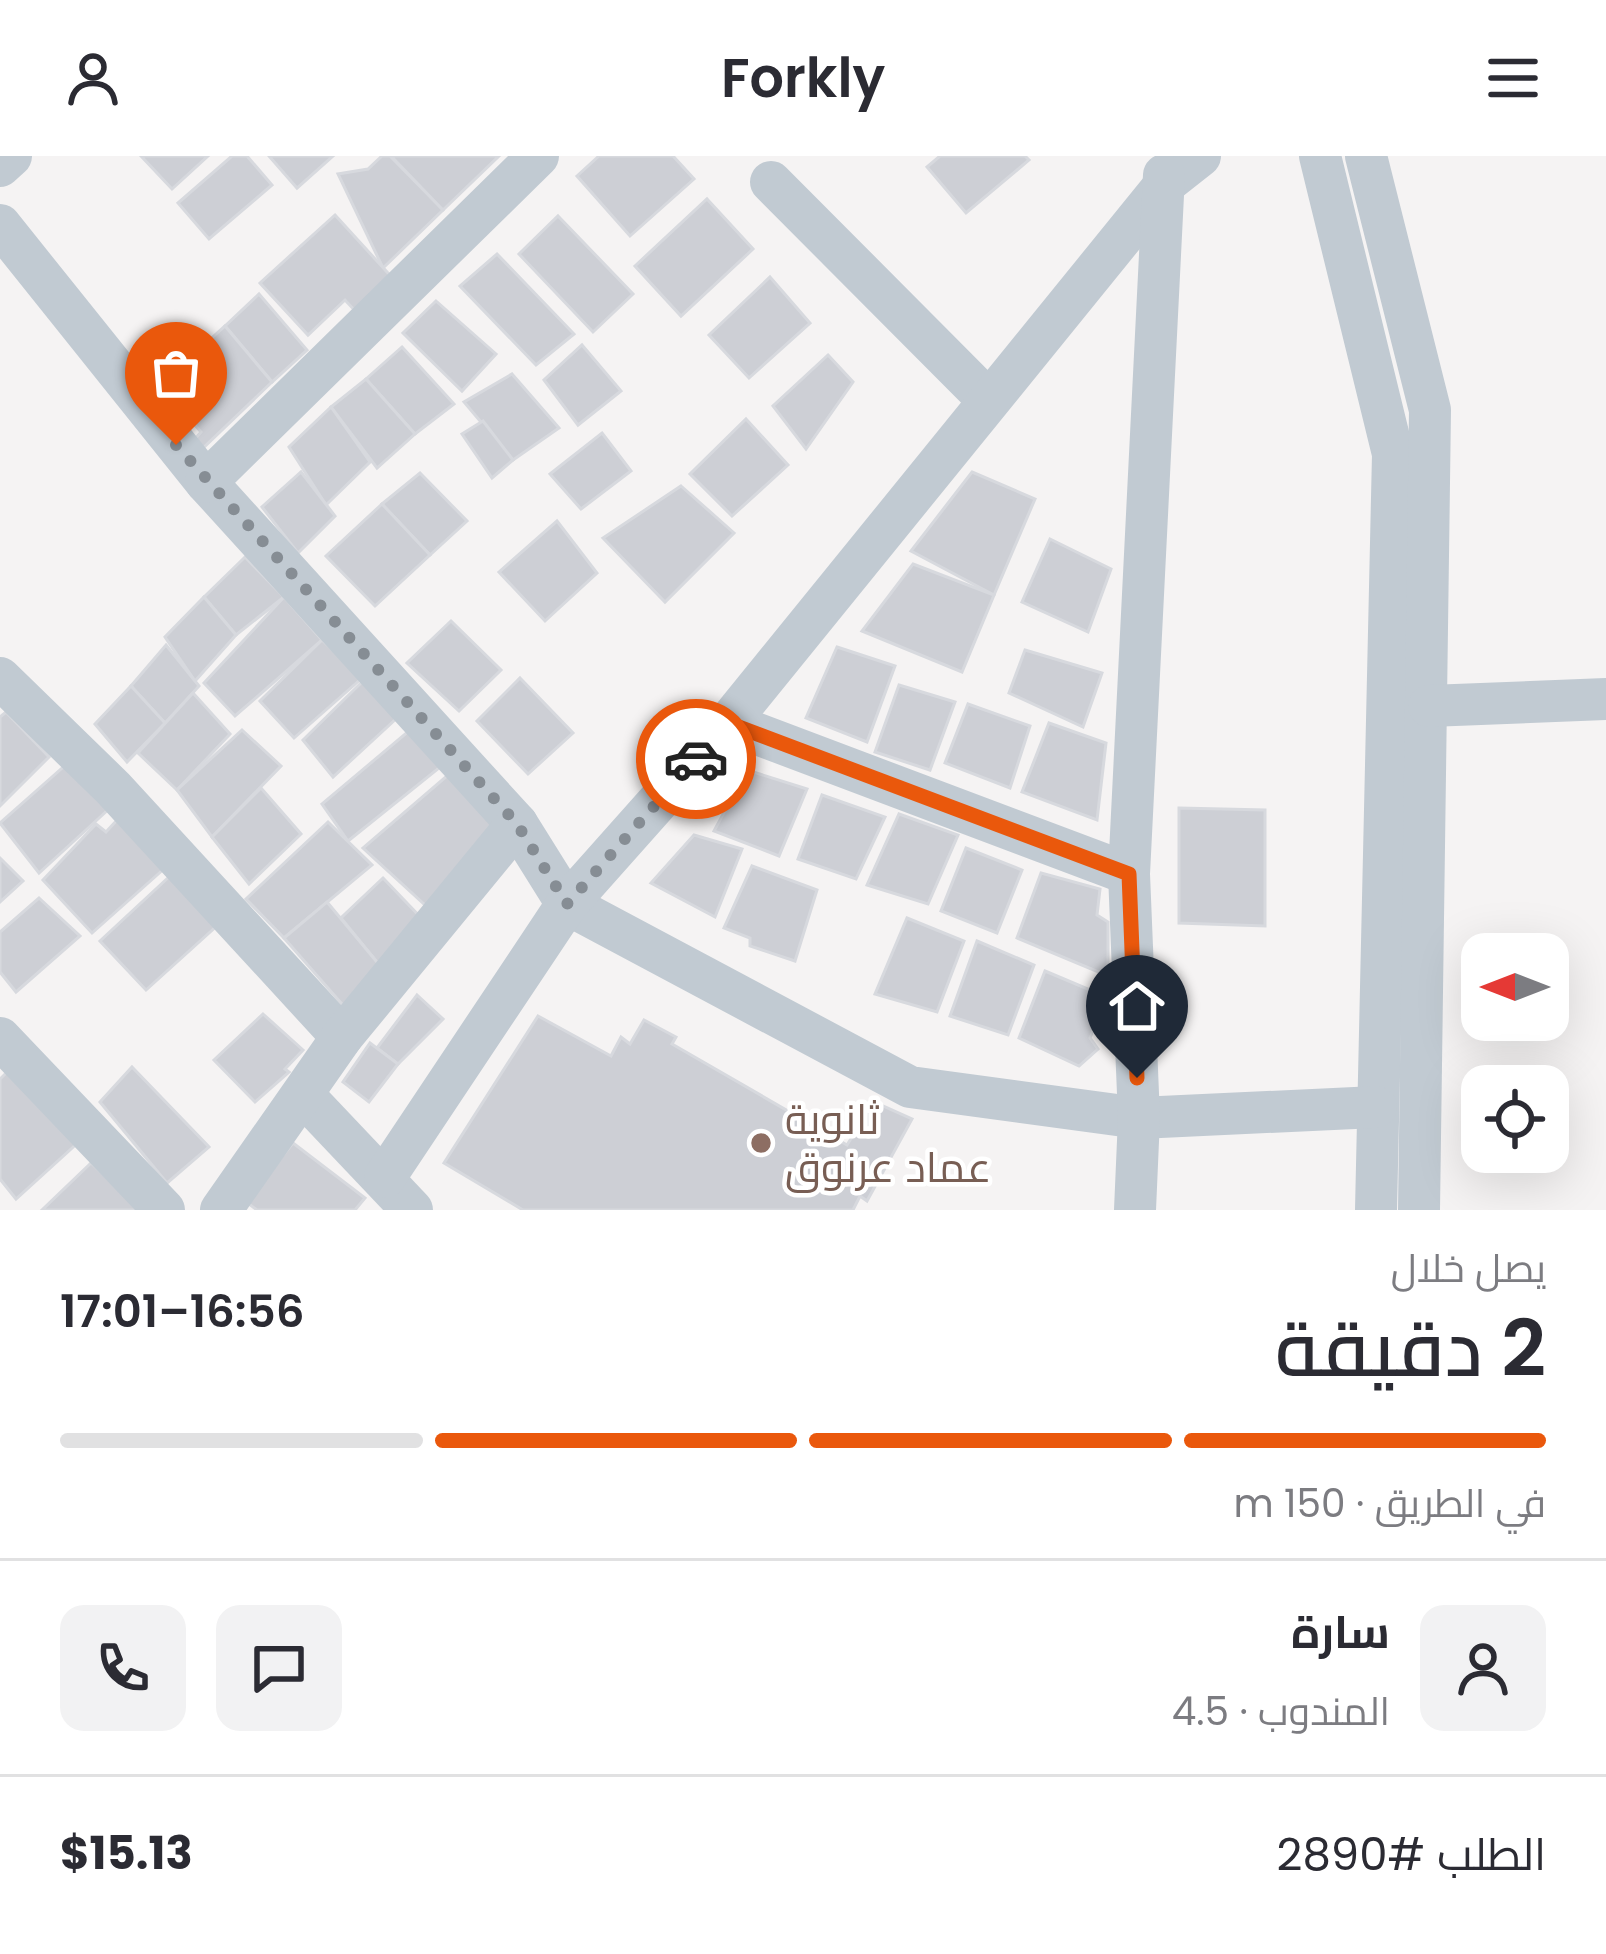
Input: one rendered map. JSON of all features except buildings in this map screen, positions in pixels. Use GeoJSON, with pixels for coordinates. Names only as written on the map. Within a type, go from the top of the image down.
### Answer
{"type":"FeatureCollection","features":[{"type":"Feature","properties":{"kind":"street"},"geometry":{"type":"LineString","coordinates":[[0,166],[11,156]]}},
{"type":"Feature","properties":{"kind":"street"},"geometry":{"type":"LineString","coordinates":[[206,482],[538,156]]}},
{"type":"Feature","properties":{"kind":"street"},"geometry":{"type":"LineString","coordinates":[[385,1177],[567,904],[728,723],[988,400],[1162,169],[1200,156]]}},
{"type":"Feature","properties":{"kind":"street"},"geometry":{"type":"LineString","coordinates":[[1320,156],[1393,454],[1376,1210]]}},
{"type":"Feature","properties":{"kind":"street"},"geometry":{"type":"LineString","coordinates":[[1366,156],[1430,410],[1419,1210]]}},
{"type":"Feature","properties":{"kind":"street"},"geometry":{"type":"LineString","coordinates":[[1135,1210],[1139,1118],[1129,874],[1162,169]]}},
{"type":"Feature","properties":{"kind":"street"},"geometry":{"type":"LineString","coordinates":[[771,182],[988,400]]}},
{"type":"Feature","properties":{"kind":"street"},"geometry":{"type":"LineString","coordinates":[[0,225],[206,482],[517,824],[567,904],[910,1087],[1139,1118],[1376,1106]]}},
{"type":"Feature","properties":{"kind":"street"},"geometry":{"type":"LineString","coordinates":[[1,681],[113,788],[342,1037]]}},
{"type":"Feature","properties":{"kind":"street"},"geometry":{"type":"LineString","coordinates":[[1429,706],[1606,699]]}},
{"type":"Feature","properties":{"kind":"street"},"geometry":{"type":"LineString","coordinates":[[728,723],[1129,874]]}},
{"type":"Feature","properties":{"kind":"street"},"geometry":{"type":"LineString","coordinates":[[221,1210],[342,1037],[517,824]]}},
{"type":"Feature","properties":{"kind":"street"},"geometry":{"type":"LineString","coordinates":[[0,1039],[164,1210]]}},
{"type":"Feature","properties":{"kind":"street"},"geometry":{"type":"LineString","coordinates":[[304,1096],[412,1210]]}},
{"type":"Feature","properties":{"kind":"way so far"},"geometry":{"type":"LineString","coordinates":[[176,445],[517,824],[567,904],[696,759]]}},
{"type":"Feature","properties":{"kind":"place","name":"ثانوية عماد عرنوق"},"geometry":{"type":"Point","coordinates":[761,1143]}},
{"type":"Feature","properties":{"kind":"route"},"geometry":{"type":"LineString","coordinates":[[696,759],[728,723],[1129,874],[1137,1078]]}}]}
